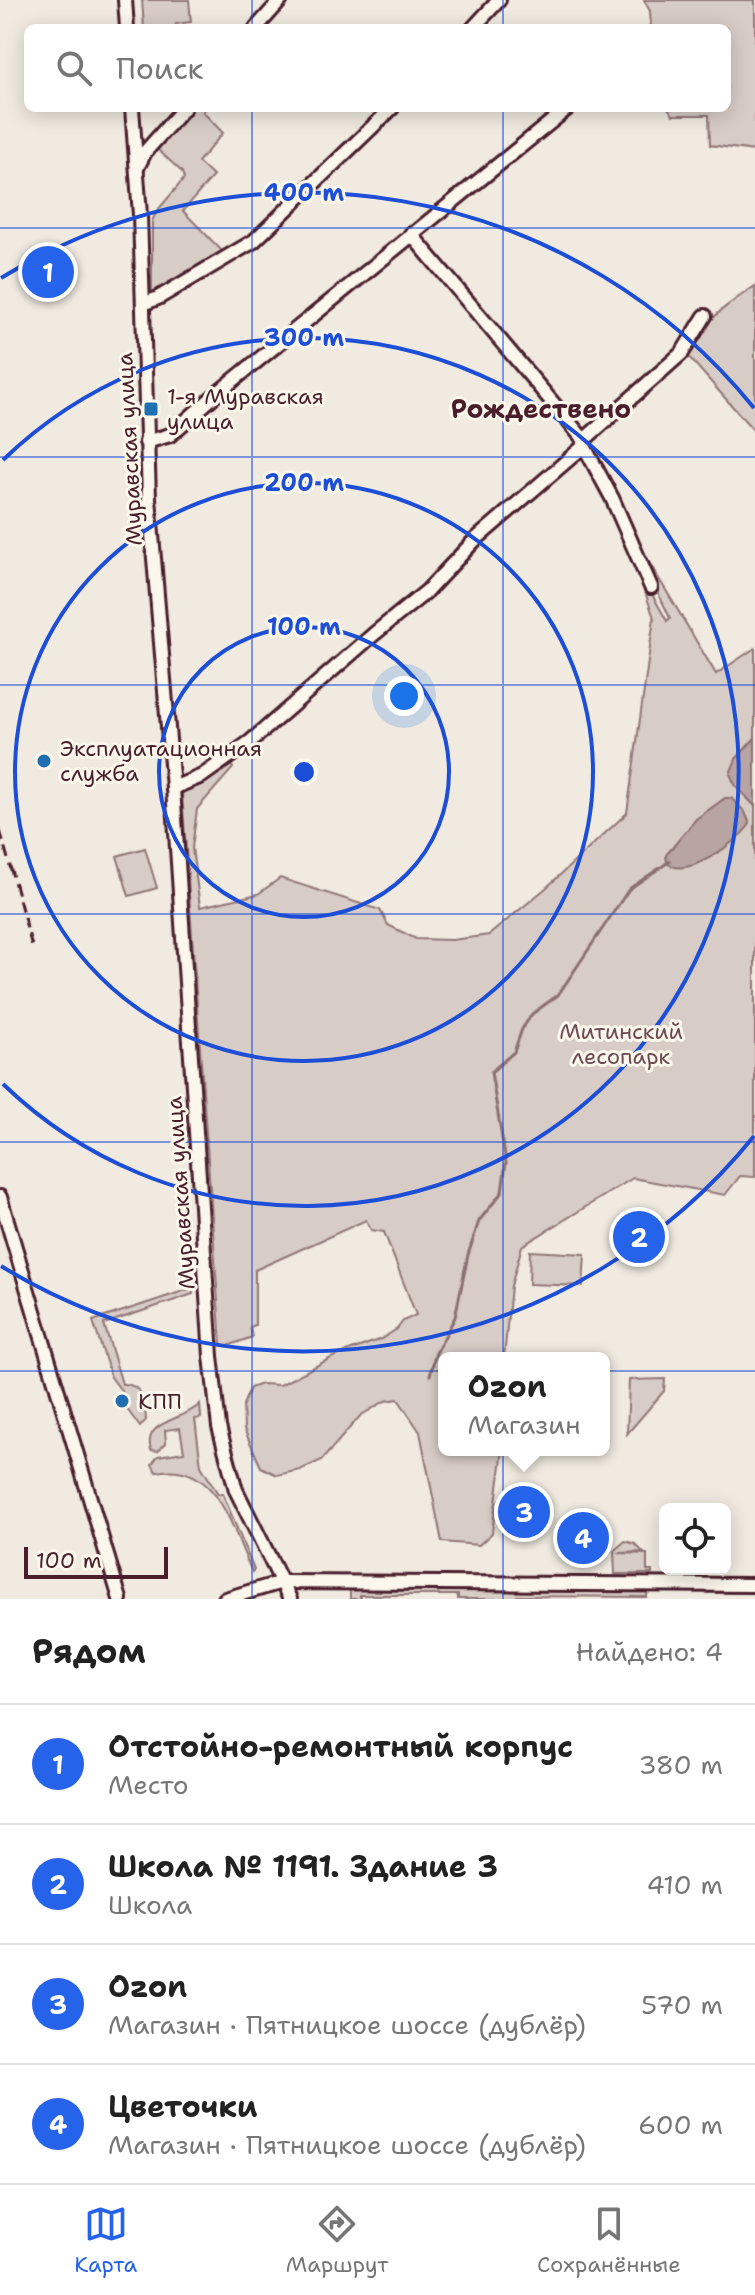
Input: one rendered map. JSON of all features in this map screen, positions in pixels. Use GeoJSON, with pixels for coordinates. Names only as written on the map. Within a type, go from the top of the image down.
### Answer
{"type":"FeatureCollection","features":[{"type":"Feature","properties":{"kind":"street"},"geometry":{"type":"LineString","coordinates":[[125,0],[127,24]]}},
{"type":"Feature","properties":{"kind":"street"},"geometry":{"type":"LineString","coordinates":[[260,24],[281,0]]}},
{"type":"Feature","properties":{"kind":"street"},"geometry":{"type":"LineString","coordinates":[[477,24],[499,0]]}},
{"type":"Feature","properties":{"kind":"street","name":"Муравская улица"},"geometry":{"type":"LineString","coordinates":[[132,112],[143,304],[146,442],[211,1356],[219,1427],[236,1490],[292,1599]]}},
{"type":"Feature","properties":{"kind":"street"},"geometry":{"type":"LineString","coordinates":[[137,169],[145,152],[180,112]]}},
{"type":"Feature","properties":{"kind":"street"},"geometry":{"type":"LineString","coordinates":[[143,304],[254,241],[388,112]]}},
{"type":"Feature","properties":{"kind":"street"},"geometry":{"type":"LineString","coordinates":[[146,442],[170,435],[563,112]]}},
{"type":"Feature","properties":{"kind":"street"},"geometry":{"type":"LineString","coordinates":[[411,234],[584,443],[651,587]]}},
{"type":"Feature","properties":{"kind":"street"},"geometry":{"type":"LineString","coordinates":[[173,788],[202,776],[250,742],[427,591],[475,540],[682,353],[705,316]]}},
{"type":"Feature","properties":{"kind":"street"},"geometry":{"type":"LineString","coordinates":[[0,1197],[120,1599]]}},
{"type":"Feature","properties":{"kind":"street"},"geometry":{"type":"LineString","coordinates":[[225,1599],[282,1582],[755,1585]]}},
{"type":"Feature","properties":{"kind":"green space"},"geometry":{"type":"Polygon","coordinates":[[[142,0],[189,0],[191,22],[144,24],[142,0]]]}},
{"type":"Feature","properties":{"kind":"green space"},"geometry":{"type":"Polygon","coordinates":[[[644,0],[755,0],[755,151],[710,145],[709,115],[673,115],[671,112],[731,112],[731,24],[651,24],[650,11],[644,0]]]}},
{"type":"Feature","properties":{"kind":"green space"},"geometry":{"type":"Polygon","coordinates":[[[188,112],[203,112],[223,133],[198,162],[213,176],[183,211],[224,253],[152,295],[152,221],[184,179],[182,172],[156,148],[188,112]]]}},
{"type":"Feature","properties":{"kind":"green space"},"geometry":{"type":"Polygon","coordinates":[[[755,286],[755,432],[688,356],[714,318],[755,286]]]}},
{"type":"Feature","properties":{"kind":"green space","name":"Митинский лесопарк"},"geometry":{"type":"Polygon","coordinates":[[[640,547],[716,674],[755,648],[755,738],[736,759],[735,785],[755,806],[755,1177],[740,1176],[725,1195],[633,1178],[522,1246],[511,1286],[505,1352],[438,1352],[438,1456],[502,1456],[492,1533],[479,1545],[442,1542],[420,1432],[398,1399],[385,1401],[360,1416],[322,1460],[300,1470],[277,1475],[261,1467],[244,1429],[243,1405],[250,1388],[261,1384],[280,1385],[333,1357],[381,1339],[403,1321],[416,1315],[384,1232],[371,1230],[366,1220],[255,1270],[255,1325],[250,1327],[252,1337],[228,1346],[221,1344],[182,794],[230,764],[233,768],[197,809],[192,848],[200,907],[258,894],[280,878],[380,910],[388,925],[416,939],[452,940],[489,935],[546,888],[627,813],[654,618],[643,586],[645,582],[667,621],[670,618],[638,550],[640,547]]]}},
{"type":"Feature","properties":{"kind":"green space"},"geometry":{"type":"Polygon","coordinates":[[[145,848],[157,888],[129,896],[117,856],[145,848]]]}},
{"type":"Feature","properties":{"kind":"green space"},"geometry":{"type":"Polygon","coordinates":[[[530,1251],[585,1254],[583,1286],[529,1284],[530,1251]]]}},
{"type":"Feature","properties":{"kind":"green space"},"geometry":{"type":"Polygon","coordinates":[[[193,1288],[193,1294],[104,1324],[122,1384],[138,1390],[143,1400],[146,1420],[140,1427],[124,1405],[129,1401],[111,1377],[93,1321],[193,1288]]]}},
{"type":"Feature","properties":{"kind":"green space"},"geometry":{"type":"Polygon","coordinates":[[[665,1379],[664,1391],[627,1434],[629,1380],[665,1379]]]}},
{"type":"Feature","properties":{"kind":"green space"},"geometry":{"type":"Polygon","coordinates":[[[200,1404],[201,1418],[195,1419],[201,1466],[218,1494],[223,1494],[254,1570],[252,1572],[229,1518],[208,1487],[194,1476],[177,1471],[156,1472],[152,1464],[158,1456],[184,1452],[180,1428],[165,1430],[166,1443],[158,1451],[151,1450],[153,1433],[166,1422],[200,1404]]]}},
{"type":"Feature","properties":{"kind":"green space"},"geometry":{"type":"Polygon","coordinates":[[[625,1541],[635,1544],[643,1552],[618,1553],[647,1554],[647,1571],[652,1571],[652,1574],[615,1574],[614,1551],[625,1541]]]}},
{"type":"Feature","properties":{"kind":"green space"},"geometry":{"type":"Polygon","coordinates":[[[350,1589],[647,1592],[647,1597],[458,1599],[458,1595],[360,1595],[360,1599],[350,1599],[350,1589]]]}},
{"type":"Feature","properties":{"kind":"shaded area"},"geometry":{"type":"Polygon","coordinates":[[[755,738],[755,806],[735,785],[730,774],[736,759],[755,738]]]}},
{"type":"Feature","properties":{"kind":"shaded area"},"geometry":{"type":"Polygon","coordinates":[[[725,798],[731,798],[745,812],[750,824],[744,832],[724,849],[699,863],[676,867],[667,863],[666,855],[696,819],[725,798]]]}},
{"type":"Feature","properties":{"kind":"waterway"},"geometry":{"type":"LineString","coordinates":[[430,1375],[436,1353],[455,1317],[468,1255],[479,1221],[502,1192],[506,1162],[491,1072],[514,1052],[522,1029],[532,1014],[558,995],[629,889],[670,861]]}},
{"type":"Feature","properties":{"kind":"railway"},"geometry":{"type":"LineString","coordinates":[[0,830],[33,950]]}},
{"type":"Feature","properties":{"kind":"place","name":"Отстойно-ремонтный корпус"},"geometry":{"type":"Point","coordinates":[48,272]}},
{"type":"Feature","properties":{"kind":"place","name":"1-я Муравская улица"},"geometry":{"type":"Point","coordinates":[151,409]}},
{"type":"Feature","properties":{"kind":"place","name":"Эксплуатационная служба"},"geometry":{"type":"Point","coordinates":[44,761]}},
{"type":"Feature","properties":{"kind":"place","name":"Школа № 1191. Здание 3"},"geometry":{"type":"Point","coordinates":[639,1237]}},
{"type":"Feature","properties":{"kind":"place","name":"КПП"},"geometry":{"type":"Point","coordinates":[122,1401]}},
{"type":"Feature","properties":{"kind":"place","name":"Ozon"},"geometry":{"type":"Point","coordinates":[524,1512]}},
{"type":"Feature","properties":{"kind":"place","name":"Цветочки"},"geometry":{"type":"Point","coordinates":[583,1538]}},
{"type":"Feature","properties":{"kind":"district","name":"Рождествено"},"geometry":{"type":"Point","coordinates":[541,409]}}]}
